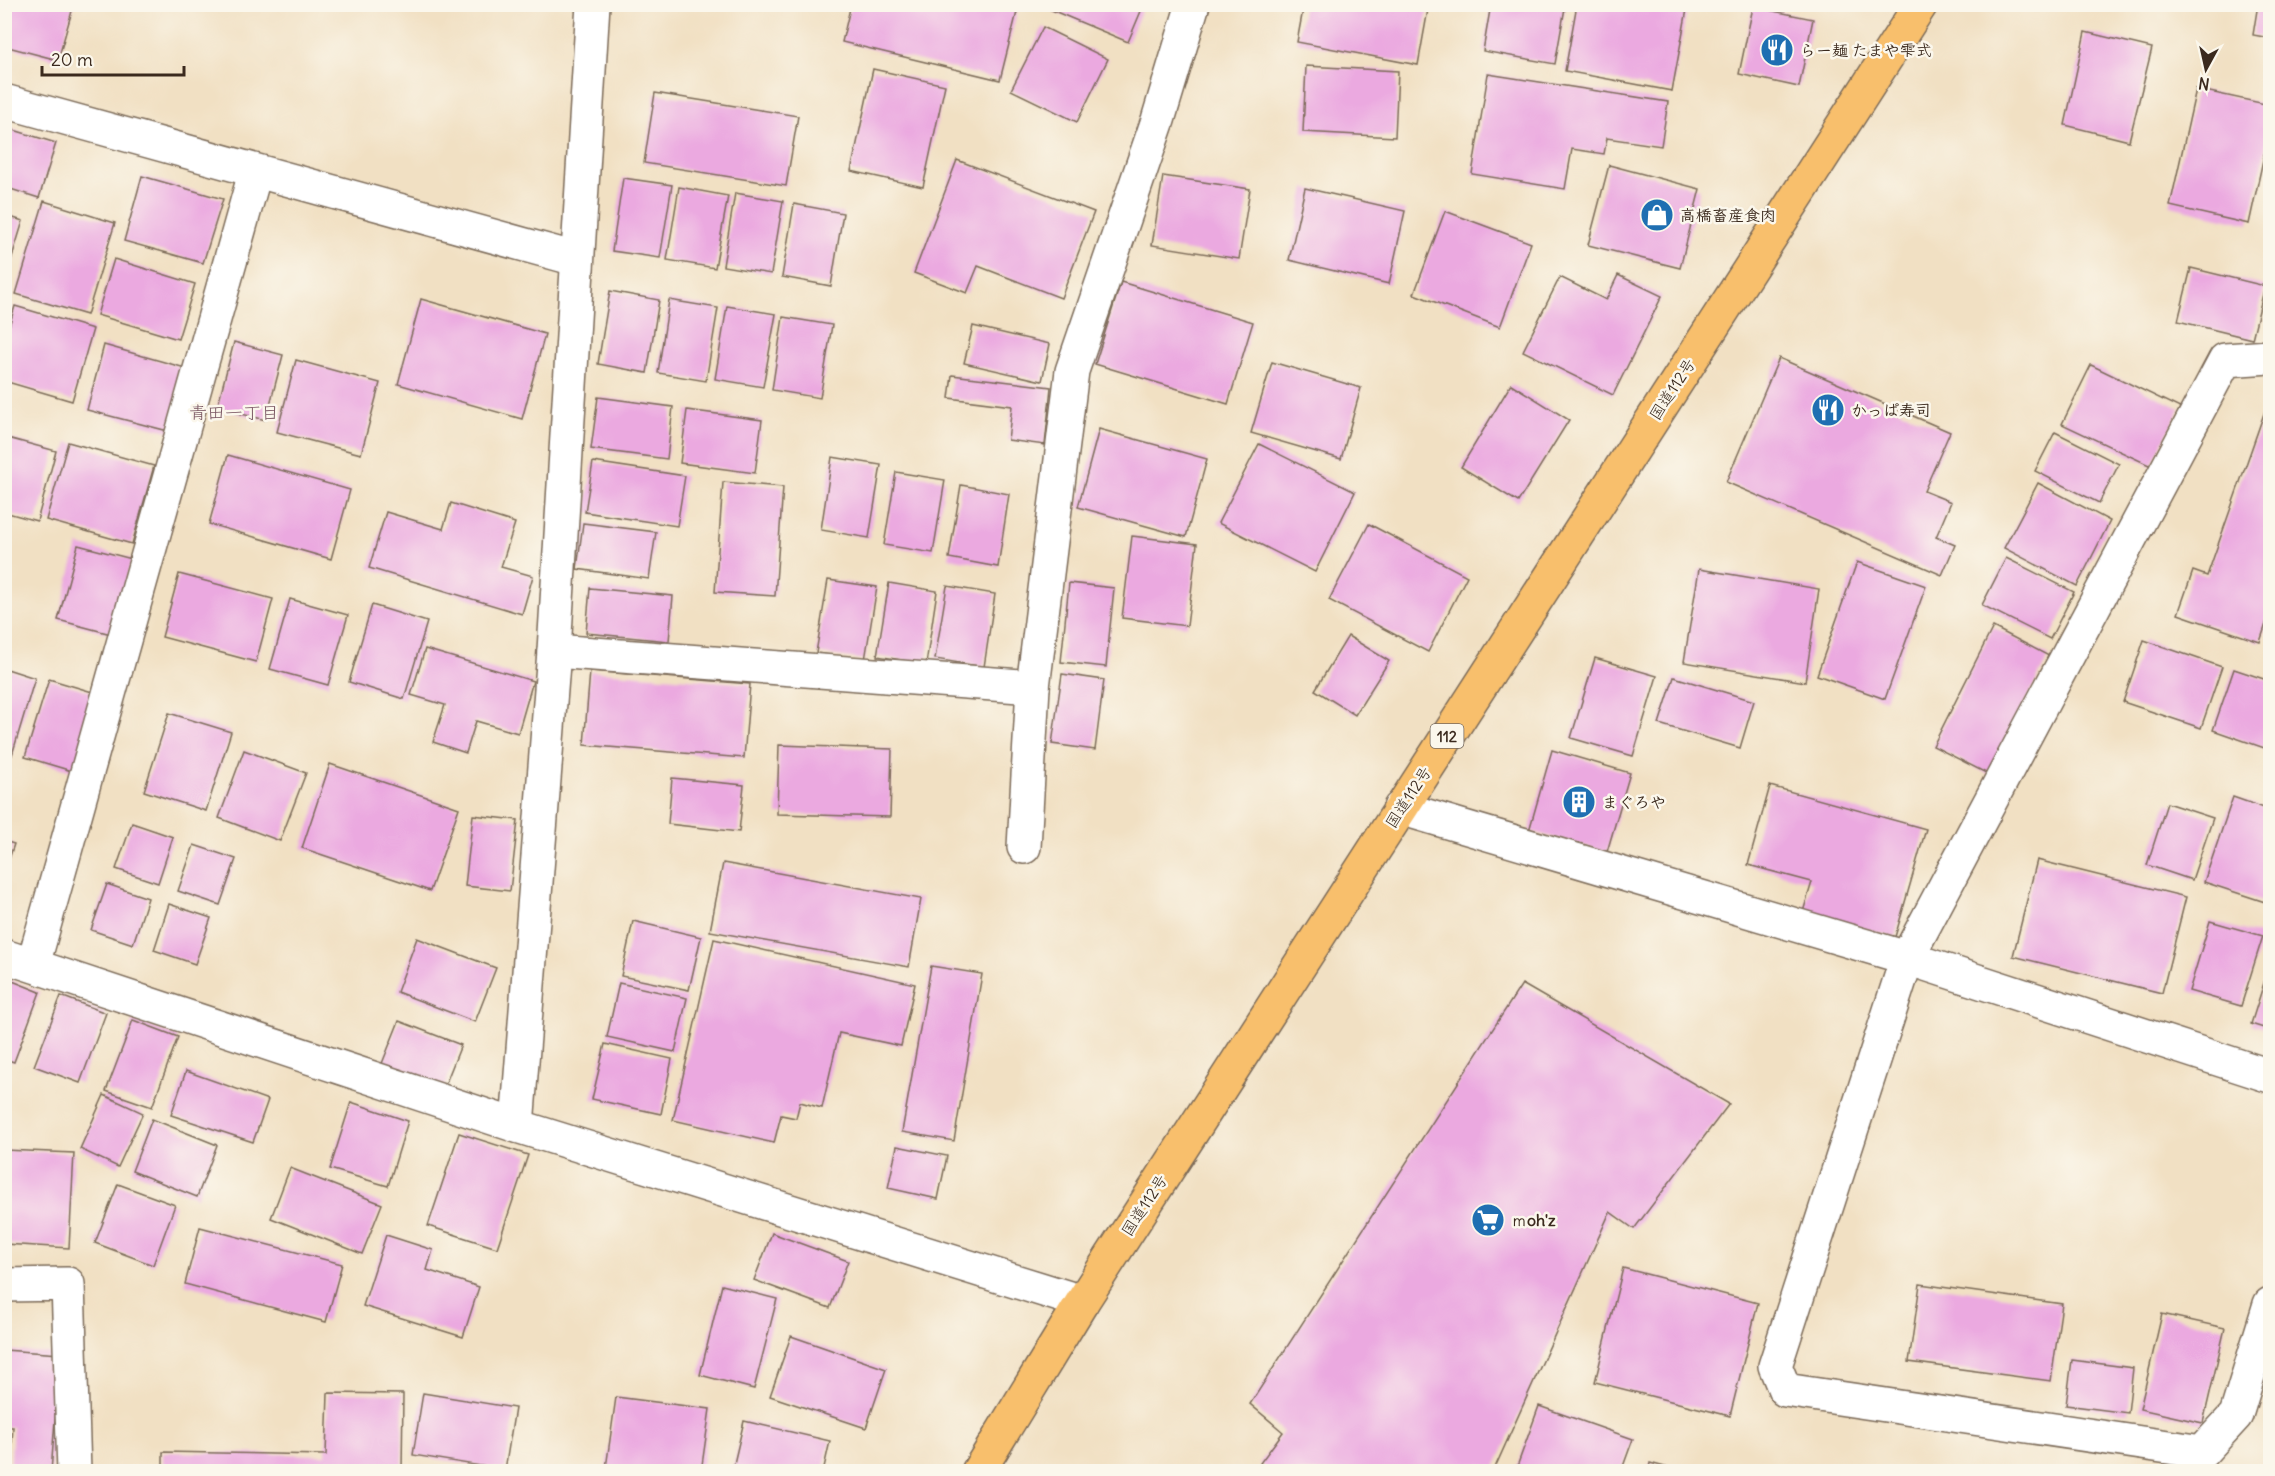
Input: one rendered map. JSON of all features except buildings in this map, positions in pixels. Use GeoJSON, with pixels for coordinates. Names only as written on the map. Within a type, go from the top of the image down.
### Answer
{"type":"FeatureCollection","features":[{"type":"Feature","properties":{"kind":"highway","name":"国道112号"},"geometry":{"type":"LineString","coordinates":[[978,1472],[1082,1302],[1921,4]]}},
{"type":"Feature","properties":{"kind":"street"},"geometry":{"type":"LineString","coordinates":[[516,1126],[554,651],[593,4]]}},
{"type":"Feature","properties":{"kind":"street"},"geometry":{"type":"LineString","coordinates":[[1023,847],[1033,687],[1072,371],[1158,120],[1193,4]]}},
{"type":"Feature","properties":{"kind":"street"},"geometry":{"type":"LineString","coordinates":[[4,101],[576,259]]}},
{"type":"Feature","properties":{"kind":"street"},"geometry":{"type":"LineString","coordinates":[[255,172],[19,961],[516,1126],[1082,1302]]}},
{"type":"Feature","properties":{"kind":"street"},"geometry":{"type":"LineString","coordinates":[[2271,357],[2225,360],[1907,958],[1775,1366],[1785,1390],[2202,1452],[2236,1415],[2271,1304]]}},
{"type":"Feature","properties":{"kind":"street"},"geometry":{"type":"LineString","coordinates":[[554,651],[1033,687]]}},
{"type":"Feature","properties":{"kind":"street"},"geometry":{"type":"LineString","coordinates":[[1400,808],[1907,958],[2271,1076]]}},
{"type":"Feature","properties":{"kind":"street"},"geometry":{"type":"LineString","coordinates":[[4,1285],[68,1284],[74,1472]]}},
{"type":"Feature","properties":{"kind":"place","name":"らー麺 たまや雫式"},"geometry":{"type":"Point","coordinates":[1777,50]}},
{"type":"Feature","properties":{"kind":"place","name":"高橋畜産食肉"},"geometry":{"type":"Point","coordinates":[1657,215]}},
{"type":"Feature","properties":{"kind":"place","name":"かっぱ寿司"},"geometry":{"type":"Point","coordinates":[1828,410]}},
{"type":"Feature","properties":{"kind":"place","name":"まぐろや"},"geometry":{"type":"Point","coordinates":[1579,802]}},
{"type":"Feature","properties":{"kind":"place","name":"ｍoh'z"},"geometry":{"type":"Point","coordinates":[1488,1220]}},
{"type":"Feature","properties":{"kind":"district","name":"青田一丁目"},"geometry":{"type":"Point","coordinates":[234,412]}}]}
